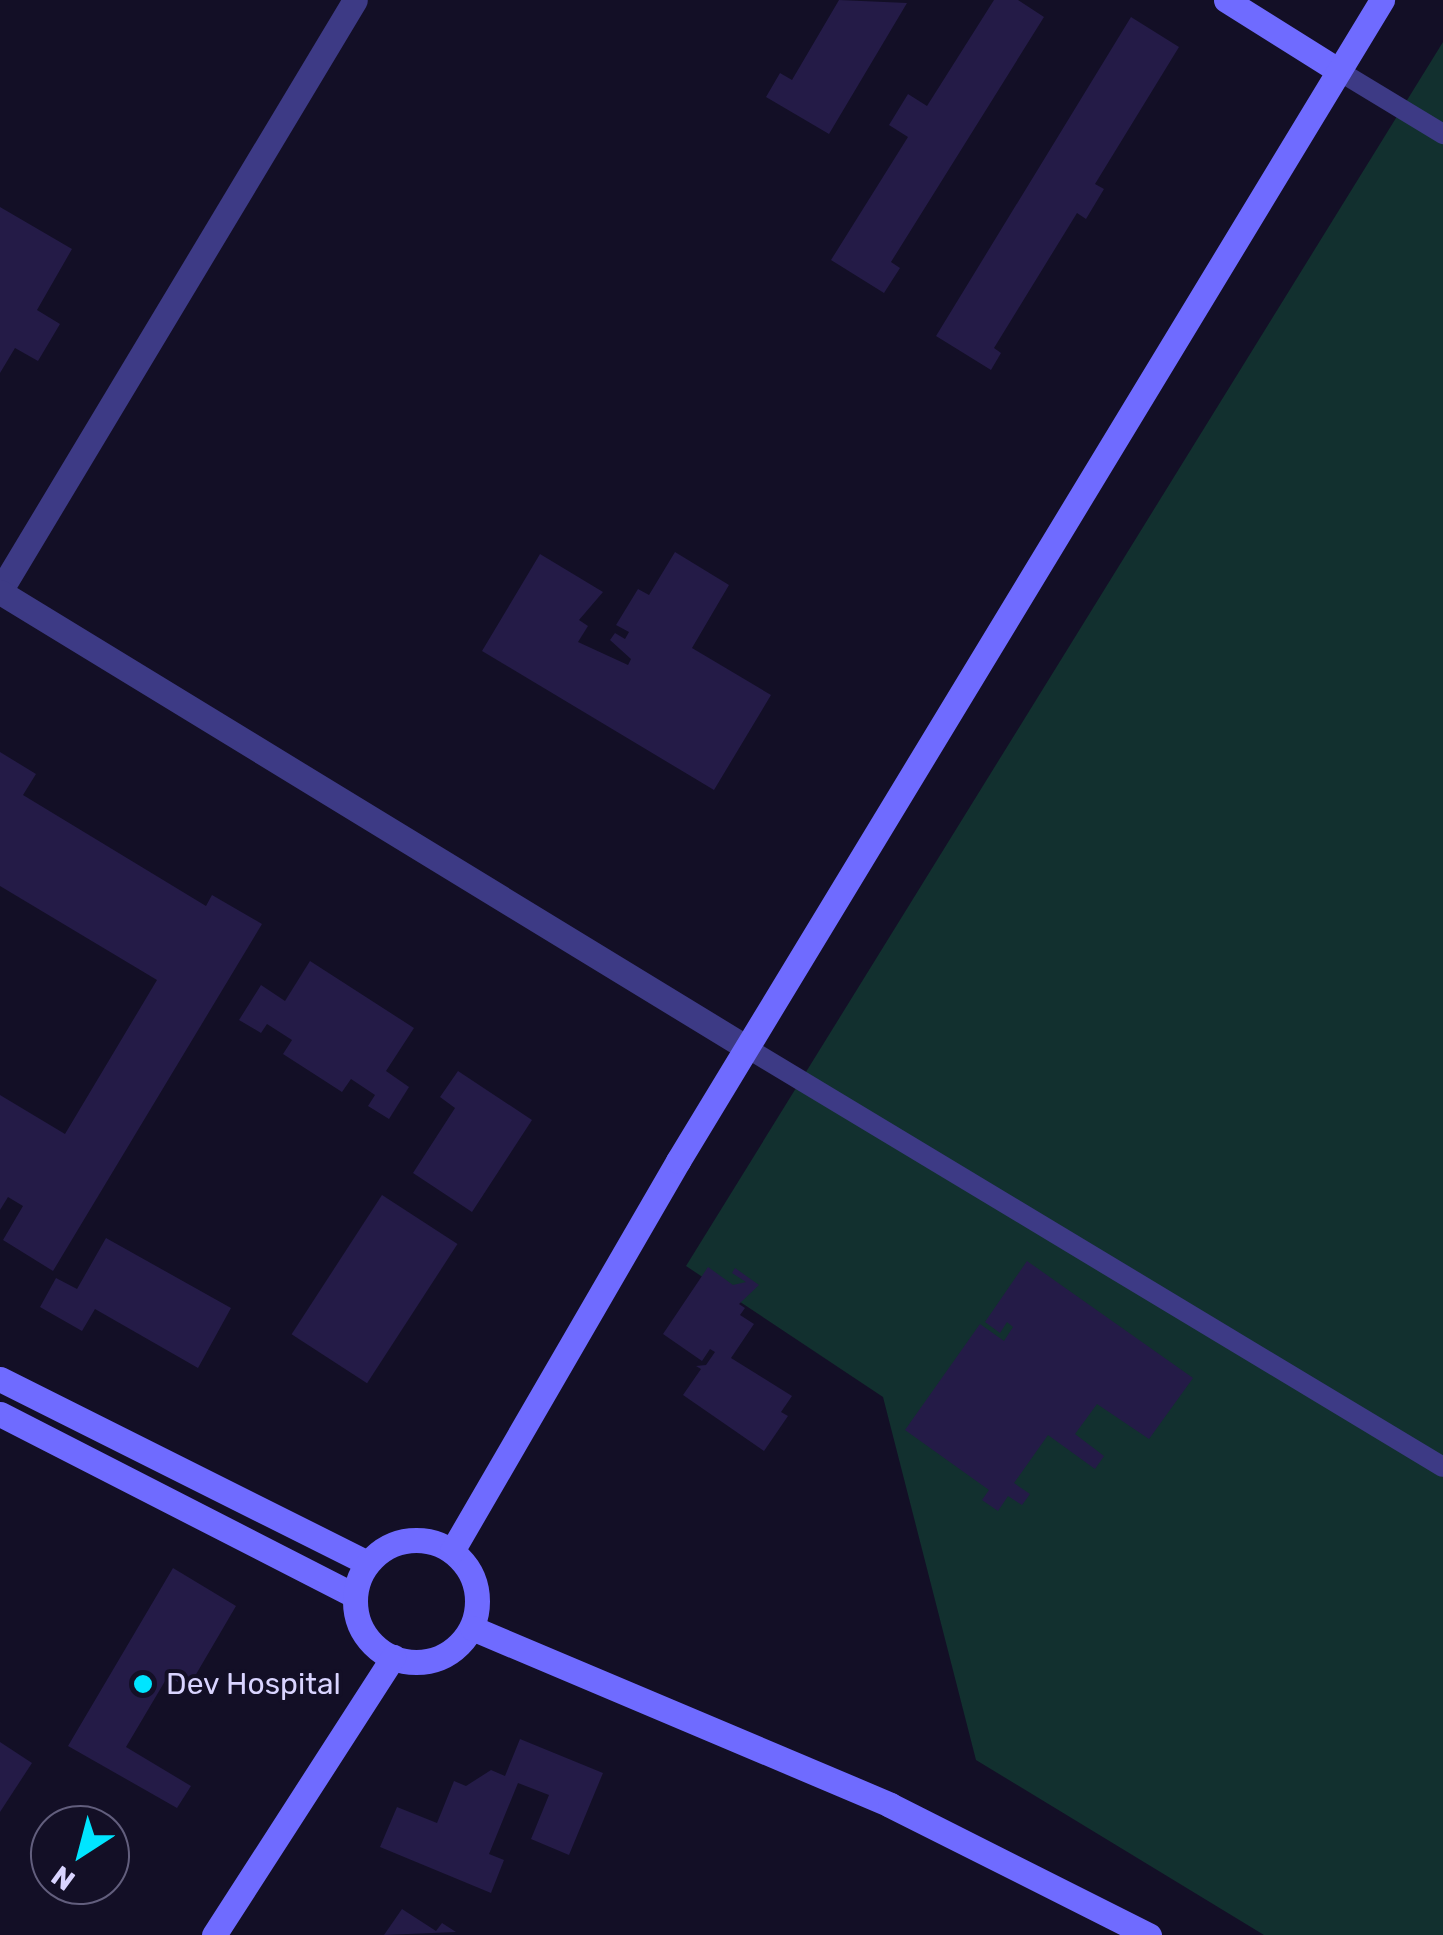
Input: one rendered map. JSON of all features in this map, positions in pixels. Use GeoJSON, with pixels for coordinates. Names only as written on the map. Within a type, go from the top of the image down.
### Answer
{"type":"FeatureCollection","features":[{"type":"Feature","properties":{"kind":"street"},"geometry":{"type":"LineString","coordinates":[[355,0],[0,592],[747,1048]]}},
{"type":"Feature","properties":{"kind":"street"},"geometry":{"type":"LineString","coordinates":[[1226,0],[1339,71]]}},
{"type":"Feature","properties":{"kind":"street"},"geometry":{"type":"LineString","coordinates":[[452,1551],[678,1162],[1382,0]]}},
{"type":"Feature","properties":{"kind":"street"},"geometry":{"type":"LineString","coordinates":[[0,1379],[366,1562]]}},
{"type":"Feature","properties":{"kind":"street"},"geometry":{"type":"LineString","coordinates":[[0,1414],[354,1595]]}},
{"type":"Feature","properties":{"kind":"street"},"geometry":{"type":"LineString","coordinates":[[411,1539],[452,1551],[476,1586],[472,1628],[442,1658],[422,1663],[393,1657],[365,1636],[354,1595],[366,1562],[411,1539]]}},
{"type":"Feature","properties":{"kind":"street"},"geometry":{"type":"LineString","coordinates":[[472,1628],[718,1737],[890,1805],[1149,1935]]}},
{"type":"Feature","properties":{"kind":"street"},"geometry":{"type":"LineString","coordinates":[[214,1935],[393,1657]]}},
{"type":"Feature","properties":{"kind":"lane"},"geometry":{"type":"LineString","coordinates":[[1339,71],[1443,134]]}},
{"type":"Feature","properties":{"kind":"lane"},"geometry":{"type":"LineString","coordinates":[[747,1048],[1443,1467]]}},
{"type":"Feature","properties":{"kind":"green space"},"geometry":{"type":"Polygon","coordinates":[[[1443,42],[1443,1935],[1264,1935],[976,1760],[883,1397],[686,1266],[1443,42]]]}},
{"type":"Feature","properties":{"kind":"building"},"geometry":{"type":"Polygon","coordinates":[[[839,0],[907,3],[829,134],[766,97],[780,73],[792,80],[839,0]]]}},
{"type":"Feature","properties":{"kind":"building"},"geometry":{"type":"Polygon","coordinates":[[[994,0],[1018,0],[1044,17],[891,262],[900,268],[884,293],[831,260],[908,137],[889,125],[908,94],[927,106],[994,0]]]}},
{"type":"Feature","properties":{"kind":"building"},"geometry":{"type":"Polygon","coordinates":[[[1131,17],[1179,47],[1095,184],[1104,189],[1086,219],[1077,213],[994,348],[1001,353],[991,370],[936,336],[1131,17]]]}},
{"type":"Feature","properties":{"kind":"building"},"geometry":{"type":"Polygon","coordinates":[[[0,207],[72,249],[37,310],[60,324],[38,361],[15,348],[0,373],[0,207]]]}},
{"type":"Feature","properties":{"kind":"building"},"geometry":{"type":"Polygon","coordinates":[[[675,552],[729,585],[692,648],[771,695],[714,790],[482,651],[540,554],[603,592],[579,620],[588,626],[578,642],[628,665],[631,659],[610,640],[615,633],[625,639],[629,632],[616,625],[638,589],[649,595],[675,552]]]}},
{"type":"Feature","properties":{"kind":"building"},"geometry":{"type":"Polygon","coordinates":[[[0,752],[36,774],[23,795],[206,906],[212,895],[262,924],[53,1271],[3,1240],[23,1206],[8,1197],[0,1210],[0,1095],[65,1134],[157,980],[0,886],[0,752]]]}},
{"type":"Feature","properties":{"kind":"building"},"geometry":{"type":"Polygon","coordinates":[[[310,961],[414,1028],[386,1071],[409,1087],[389,1119],[368,1106],[375,1095],[351,1079],[342,1092],[283,1054],[292,1040],[267,1024],[261,1033],[239,1020],[261,985],[285,1001],[310,961]]]}},
{"type":"Feature","properties":{"kind":"building"},"geometry":{"type":"Polygon","coordinates":[[[458,1071],[532,1120],[472,1212],[413,1173],[455,1108],[440,1097],[458,1071]]]}},
{"type":"Feature","properties":{"kind":"building"},"geometry":{"type":"Polygon","coordinates":[[[382,1195],[457,1244],[367,1383],[292,1334],[382,1195]]]}},
{"type":"Feature","properties":{"kind":"building"},"geometry":{"type":"Polygon","coordinates":[[[106,1238],[231,1308],[198,1368],[95,1309],[82,1331],[40,1307],[56,1278],[77,1289],[106,1238]]]}},
{"type":"Feature","properties":{"kind":"building"},"geometry":{"type":"Polygon","coordinates":[[[1027,1261],[1193,1378],[1149,1439],[1097,1404],[1075,1434],[1104,1456],[1095,1469],[1048,1435],[1014,1483],[1030,1494],[1022,1505],[1008,1496],[998,1511],[982,1500],[989,1490],[905,1430],[980,1324],[1004,1341],[1013,1327],[1007,1322],[1000,1333],[985,1322],[1027,1261]]]}},
{"type":"Feature","properties":{"kind":"building"},"geometry":{"type":"Polygon","coordinates":[[[708,1267],[733,1285],[746,1282],[732,1273],[735,1268],[759,1285],[739,1304],[745,1308],[740,1315],[754,1324],[731,1358],[792,1396],[781,1412],[788,1416],[764,1451],[683,1395],[701,1369],[696,1366],[706,1365],[715,1352],[710,1349],[702,1361],[663,1334],[708,1267]]]}},
{"type":"Feature","properties":{"kind":"building"},"geometry":{"type":"Polygon","coordinates":[[[173,1568],[236,1606],[188,1688],[168,1676],[126,1747],[191,1786],[177,1808],[68,1746],[173,1568]]]}},
{"type":"Feature","properties":{"kind":"building"},"geometry":{"type":"Polygon","coordinates":[[[520,1739],[603,1773],[569,1855],[531,1839],[549,1795],[518,1783],[489,1854],[504,1860],[491,1893],[380,1847],[397,1807],[437,1823],[454,1781],[466,1786],[491,1770],[505,1776],[520,1739]]]}},
{"type":"Feature","properties":{"kind":"building"},"geometry":{"type":"Polygon","coordinates":[[[0,1742],[32,1763],[0,1812],[0,1742]]]}},
{"type":"Feature","properties":{"kind":"building"},"geometry":{"type":"Polygon","coordinates":[[[402,1909],[436,1931],[442,1923],[456,1932],[384,1935],[402,1909]]]}},
{"type":"Feature","properties":{"kind":"place","name":"Dev Hospital"},"geometry":{"type":"Point","coordinates":[143,1684]}}]}
